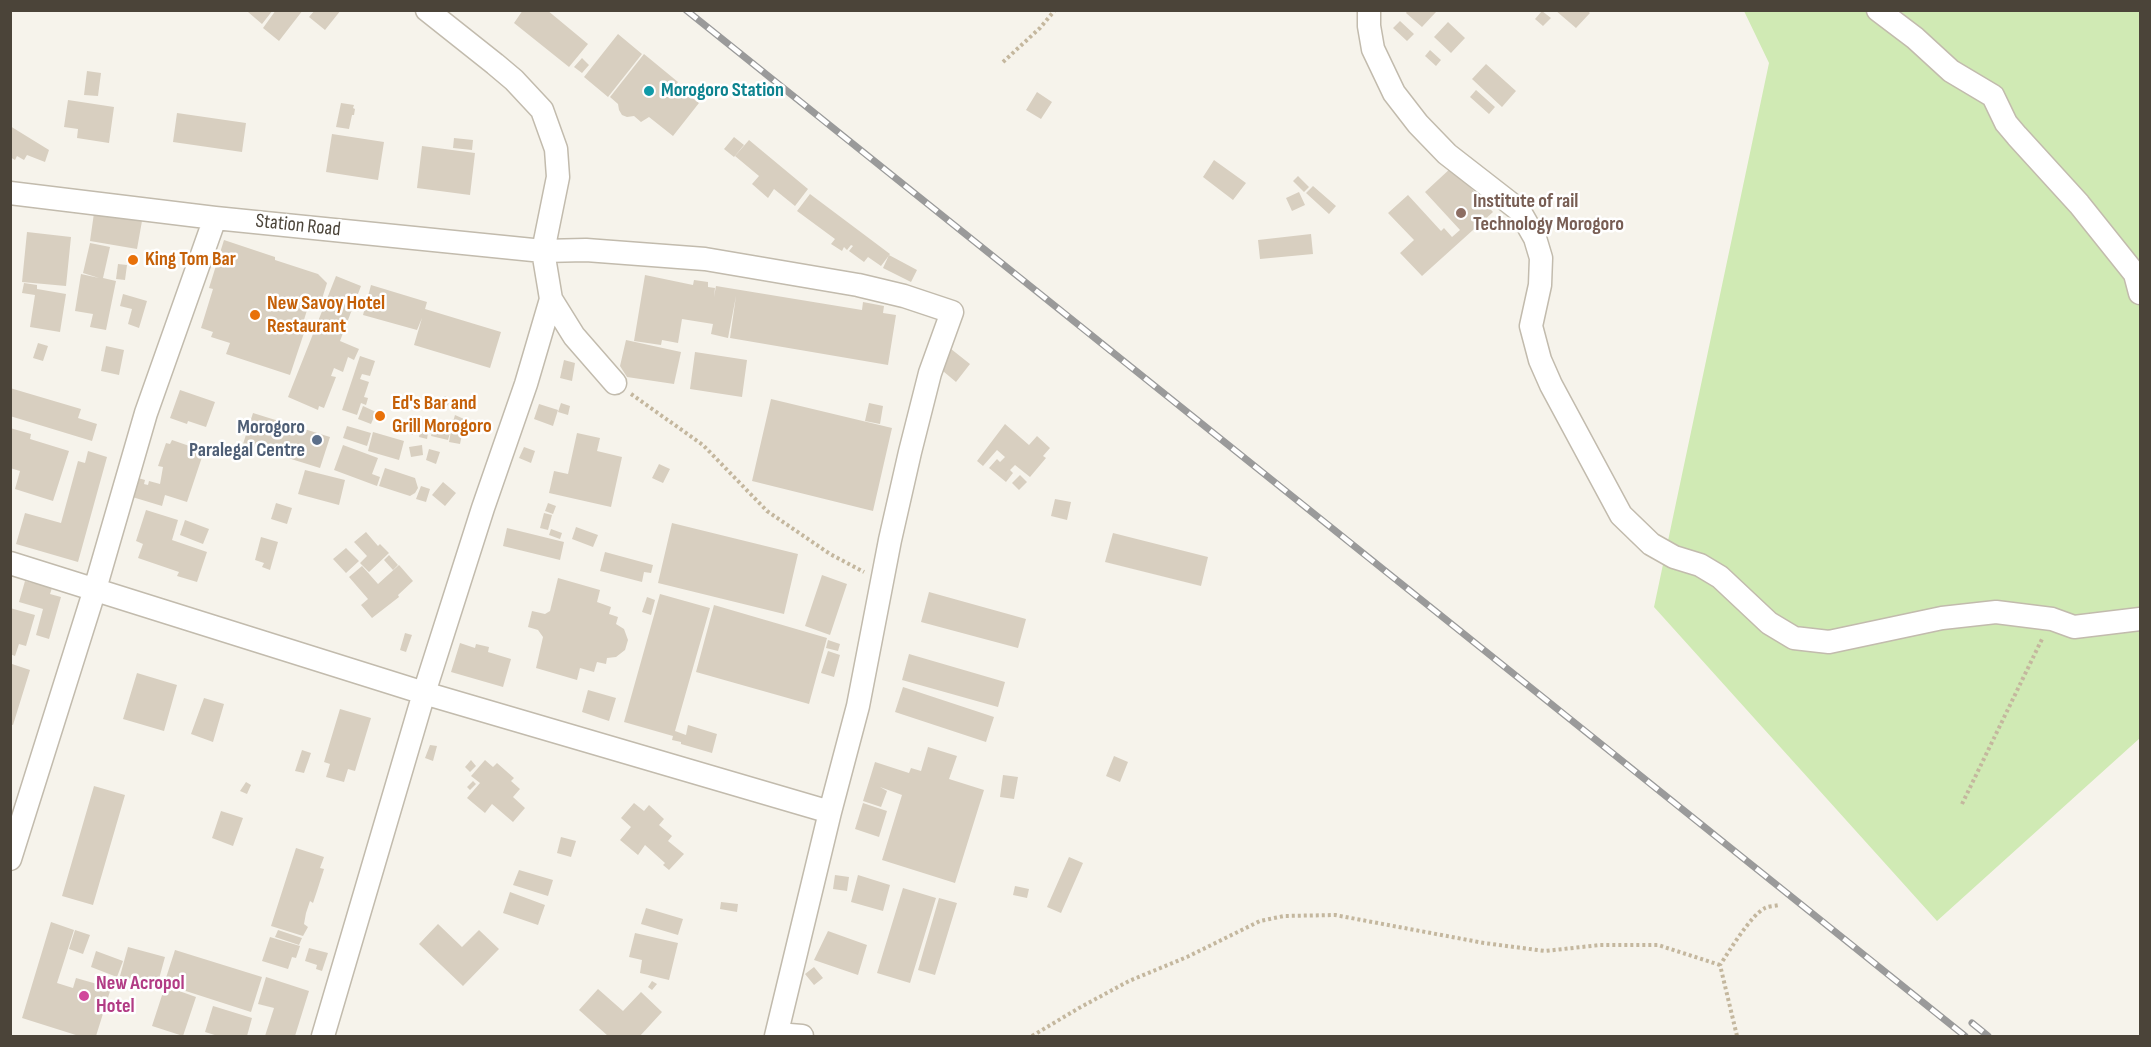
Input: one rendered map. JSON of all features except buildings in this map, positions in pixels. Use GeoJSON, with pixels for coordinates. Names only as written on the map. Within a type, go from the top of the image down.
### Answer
{"type":"FeatureCollection","features":[{"type":"Feature","properties":{"kind":"street"},"geometry":{"type":"LineString","coordinates":[[427,10],[502,69],[543,110],[556,149],[558,177],[543,251],[551,299],[574,336],[615,383]]}},
{"type":"Feature","properties":{"kind":"street"},"geometry":{"type":"LineString","coordinates":[[1369,10],[1373,49],[1394,93],[1447,154],[1519,210],[1535,238],[1541,258],[1540,285],[1531,326],[1540,360],[1551,385],[1621,515],[1651,544],[1674,557],[1700,565],[1720,577],[1769,623],[1794,638],[1829,642],[1942,618],[1996,612],[2052,619],[2074,627],[2140,619]]}},
{"type":"Feature","properties":{"kind":"street"},"geometry":{"type":"LineString","coordinates":[[1878,10],[1915,38],[1952,71],[1994,96],[2006,123],[2079,204],[2135,274],[2140,293]]}},
{"type":"Feature","properties":{"kind":"street","name":"Station Road"},"geometry":{"type":"LineString","coordinates":[[10,193],[215,218],[543,251],[586,250],[705,259],[858,285],[904,296],[952,312],[930,373],[910,452],[882,582]]}},
{"type":"Feature","properties":{"kind":"street"},"geometry":{"type":"LineString","coordinates":[[10,859],[95,589],[146,413],[215,218]]}},
{"type":"Feature","properties":{"kind":"street"},"geometry":{"type":"LineString","coordinates":[[323,1036],[424,693],[551,299]]}},
{"type":"Feature","properties":{"kind":"street"},"geometry":{"type":"LineString","coordinates":[[10,563],[424,693],[830,812]]}},
{"type":"Feature","properties":{"kind":"street"},"geometry":{"type":"LineString","coordinates":[[802,1036],[776,1035],[858,706],[882,582]]}},
{"type":"Feature","properties":{"kind":"path"},"geometry":{"type":"LineString","coordinates":[[1003,62],[1040,28],[1055,10]]}},
{"type":"Feature","properties":{"kind":"path"},"geometry":{"type":"LineString","coordinates":[[615,383],[703,445],[752,498],[775,518],[830,554],[882,582]]}},
{"type":"Feature","properties":{"kind":"path"},"geometry":{"type":"LineString","coordinates":[[1962,804],[2052,619]]}},
{"type":"Feature","properties":{"kind":"path"},"geometry":{"type":"LineString","coordinates":[[1737,1036],[1720,965],[1743,931],[1758,915],[1765,908],[1779,905]]}},
{"type":"Feature","properties":{"kind":"path"},"geometry":{"type":"LineString","coordinates":[[1032,1036],[1129,981],[1186,957],[1260,921],[1284,916],[1335,915],[1484,943],[1545,951],[1600,945],[1658,945],[1720,965]]}},
{"type":"Feature","properties":{"kind":"green space"},"geometry":{"type":"Polygon","coordinates":[[[1744,11],[2140,11],[2140,738],[1937,921],[1654,607],[1769,63],[1744,11]]]}},
{"type":"Feature","properties":{"kind":"railway"},"geometry":{"type":"LineString","coordinates":[[686,10],[1965,1036]]}},
{"type":"Feature","properties":{"kind":"railway"},"geometry":{"type":"LineString","coordinates":[[1972,1023],[1988,1036]]}},
{"type":"Feature","properties":{"kind":"place","name":"Morogoro Station"},"geometry":{"type":"Point","coordinates":[649,91]}},
{"type":"Feature","properties":{"kind":"place","name":"Institute of rail Technology Morogoro"},"geometry":{"type":"Point","coordinates":[1461,213]}},
{"type":"Feature","properties":{"kind":"place","name":"King Tom Bar"},"geometry":{"type":"Point","coordinates":[133,260]}},
{"type":"Feature","properties":{"kind":"place","name":"New Savoy Hotel Restaurant"},"geometry":{"type":"Point","coordinates":[255,315]}},
{"type":"Feature","properties":{"kind":"place","name":"Ed's Bar and Grill Morogoro"},"geometry":{"type":"Point","coordinates":[380,416]}},
{"type":"Feature","properties":{"kind":"place","name":"Morogoro Paralegal Centre"},"geometry":{"type":"Point","coordinates":[317,440]}},
{"type":"Feature","properties":{"kind":"place","name":"New Acropol Hotel"},"geometry":{"type":"Point","coordinates":[84,996]}}]}
